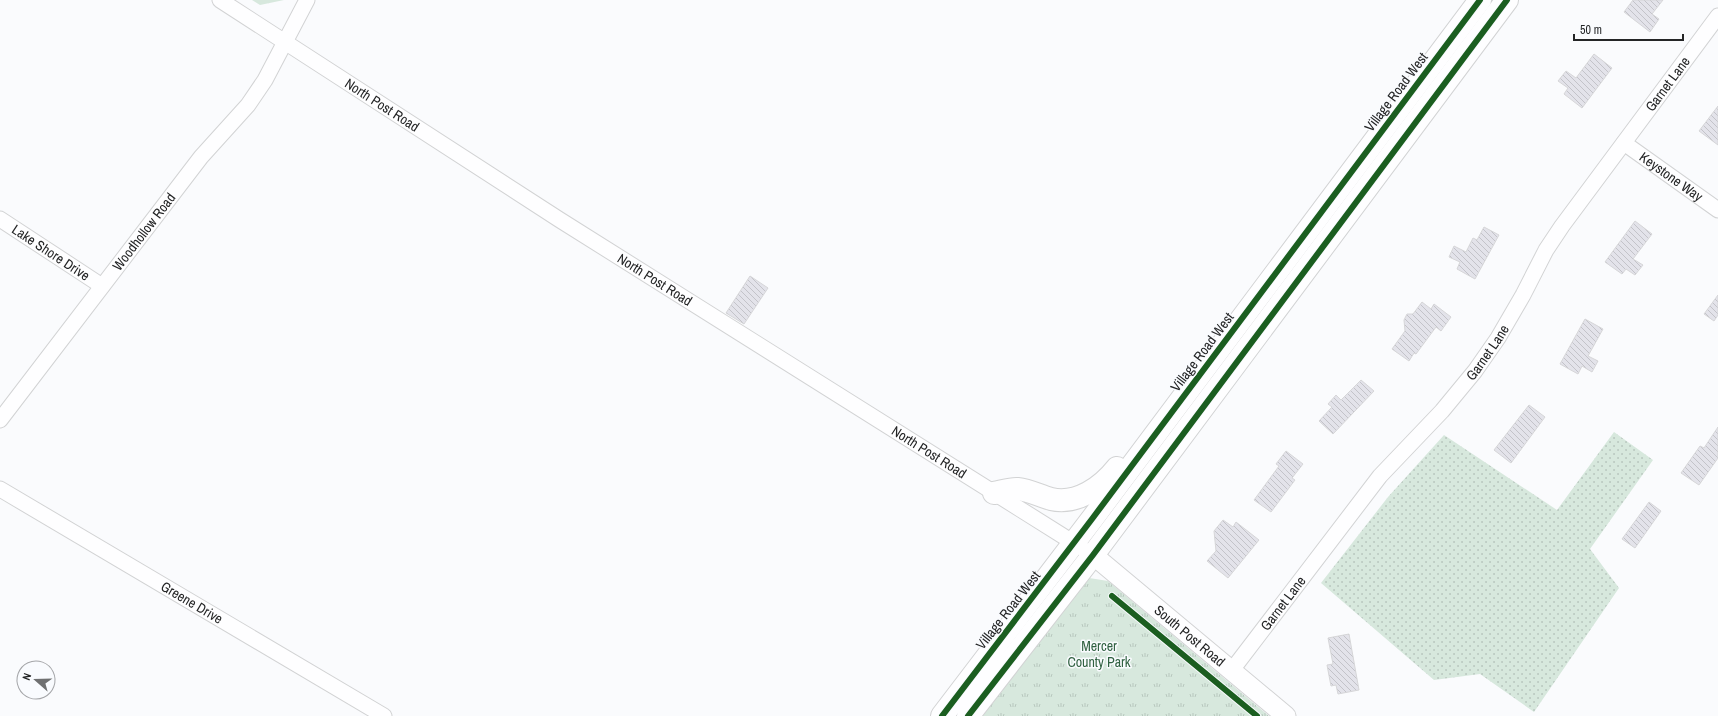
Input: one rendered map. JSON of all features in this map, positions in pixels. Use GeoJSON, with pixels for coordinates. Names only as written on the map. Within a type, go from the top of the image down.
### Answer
{"type":"FeatureCollection","features":[{"type":"Feature","properties":{"kind":"main road","name":"Village Road West"},"geometry":{"type":"LineString","coordinates":[[942,716],[1074,543],[1480,0]]}},
{"type":"Feature","properties":{"kind":"main road"},"geometry":{"type":"LineString","coordinates":[[968,716],[1093,555],[1507,0]]}},
{"type":"Feature","properties":{"kind":"main road"},"geometry":{"type":"LineString","coordinates":[[994,493],[1018,488],[1053,499],[1071,499],[1092,492],[1109,478],[1300,221],[1341,186]]}},
{"type":"Feature","properties":{"kind":"street","name":"North Post Road"},"geometry":{"type":"LineString","coordinates":[[220,0],[560,220],[1093,555]]}},
{"type":"Feature","properties":{"kind":"street","name":"Woodhollow Road"},"geometry":{"type":"LineString","coordinates":[[0,420],[200,157],[248,105],[265,80],[307,0]]}},
{"type":"Feature","properties":{"kind":"street","name":"Garnet Lane"},"geometry":{"type":"LineString","coordinates":[[1232,670],[1380,476],[1442,411],[1475,370],[1498,338],[1523,295],[1546,250],[1562,226],[1718,16]]}},
{"type":"Feature","properties":{"kind":"street","name":"Keystone Way"},"geometry":{"type":"LineString","coordinates":[[1624,143],[1718,210]]}},
{"type":"Feature","properties":{"kind":"street","name":"Lake Shore Drive"},"geometry":{"type":"LineString","coordinates":[[0,219],[102,286]]}},
{"type":"Feature","properties":{"kind":"street","name":"Greene Drive"},"geometry":{"type":"LineString","coordinates":[[0,489],[384,716]]}},
{"type":"Feature","properties":{"kind":"street","name":"South Post Road"},"geometry":{"type":"LineString","coordinates":[[1093,555],[1286,716]]}},
{"type":"Feature","properties":{"kind":"green space"},"geometry":{"type":"Polygon","coordinates":[[[252,0],[284,0],[260,5],[252,0]]]}},
{"type":"Feature","properties":{"kind":"green space"},"geometry":{"type":"Polygon","coordinates":[[[1614,432],[1653,460],[1590,549],[1619,588],[1534,712],[1480,674],[1434,680],[1321,583],[1388,497],[1444,435],[1557,510],[1614,432]]]}},
{"type":"Feature","properties":{"kind":"green space","name":"Mercer County Park"},"geometry":{"type":"Polygon","coordinates":[[[1083,577],[1108,581],[1269,716],[977,716],[1083,577]]]}},
{"type":"Feature","properties":{"kind":"building"},"geometry":{"type":"Polygon","coordinates":[[[1633,0],[1663,0],[1652,14],[1659,19],[1650,32],[1624,12],[1633,0]]]}},
{"type":"Feature","properties":{"kind":"building"},"geometry":{"type":"Polygon","coordinates":[[[1594,54],[1612,68],[1582,108],[1564,94],[1568,88],[1558,81],[1566,71],[1576,78],[1594,54]]]}},
{"type":"Feature","properties":{"kind":"building"},"geometry":{"type":"Polygon","coordinates":[[[1718,106],[1718,145],[1699,131],[1718,106]]]}},
{"type":"Feature","properties":{"kind":"building"},"geometry":{"type":"Polygon","coordinates":[[[1635,221],[1652,234],[1633,259],[1643,265],[1635,275],[1626,269],[1622,274],[1605,262],[1635,221]]]}},
{"type":"Feature","properties":{"kind":"building"},"geometry":{"type":"Polygon","coordinates":[[[1484,227],[1499,235],[1475,279],[1457,269],[1460,262],[1449,257],[1454,246],[1466,252],[1473,238],[1477,240],[1484,227]]]}},
{"type":"Feature","properties":{"kind":"building"},"geometry":{"type":"Polygon","coordinates":[[[750,276],[768,288],[744,324],[726,313],[750,276]]]}},
{"type":"Feature","properties":{"kind":"building"},"geometry":{"type":"Polygon","coordinates":[[[1718,295],[1718,315],[1714,321],[1704,314],[1718,295]]]}},
{"type":"Feature","properties":{"kind":"building"},"geometry":{"type":"Polygon","coordinates":[[[1422,302],[1431,309],[1434,304],[1451,317],[1441,331],[1436,327],[1409,361],[1392,349],[1405,331],[1404,320],[1407,314],[1413,314],[1422,302]]]}},
{"type":"Feature","properties":{"kind":"building"},"geometry":{"type":"Polygon","coordinates":[[[1585,319],[1603,329],[1588,356],[1598,361],[1592,372],[1582,366],[1578,374],[1560,364],[1585,319]]]}},
{"type":"Feature","properties":{"kind":"building"},"geometry":{"type":"Polygon","coordinates":[[[1361,380],[1374,391],[1333,434],[1319,421],[1332,407],[1328,404],[1336,395],[1341,400],[1361,380]]]}},
{"type":"Feature","properties":{"kind":"building"},"geometry":{"type":"Polygon","coordinates":[[[1529,405],[1545,417],[1511,463],[1494,450],[1529,405]]]}},
{"type":"Feature","properties":{"kind":"building"},"geometry":{"type":"Polygon","coordinates":[[[1718,427],[1718,458],[1699,485],[1681,473],[1700,446],[1704,448],[1718,427]]]}},
{"type":"Feature","properties":{"kind":"building"},"geometry":{"type":"Polygon","coordinates":[[[1286,451],[1303,464],[1292,478],[1295,480],[1271,512],[1254,500],[1279,466],[1276,464],[1286,451]]]}},
{"type":"Feature","properties":{"kind":"building"},"geometry":{"type":"Polygon","coordinates":[[[1649,502],[1661,511],[1635,548],[1622,539],[1649,502]]]}},
{"type":"Feature","properties":{"kind":"building"},"geometry":{"type":"Polygon","coordinates":[[[1223,520],[1233,527],[1236,522],[1259,540],[1228,578],[1207,561],[1216,551],[1214,531],[1223,520]]]}},
{"type":"Feature","properties":{"kind":"building"},"geometry":{"type":"Polygon","coordinates":[[[1349,634],[1359,690],[1338,694],[1336,685],[1331,686],[1327,665],[1333,664],[1328,638],[1349,634]]]}},
{"type":"Feature","properties":{"kind":"cycle path"},"geometry":{"type":"LineString","coordinates":[[942,716],[1092,519],[1480,0]]}},
{"type":"Feature","properties":{"kind":"cycle path"},"geometry":{"type":"LineString","coordinates":[[968,716],[1093,555],[1507,0]]}},
{"type":"Feature","properties":{"kind":"cycle path"},"geometry":{"type":"LineString","coordinates":[[1112,596],[1257,716]]}}]}
